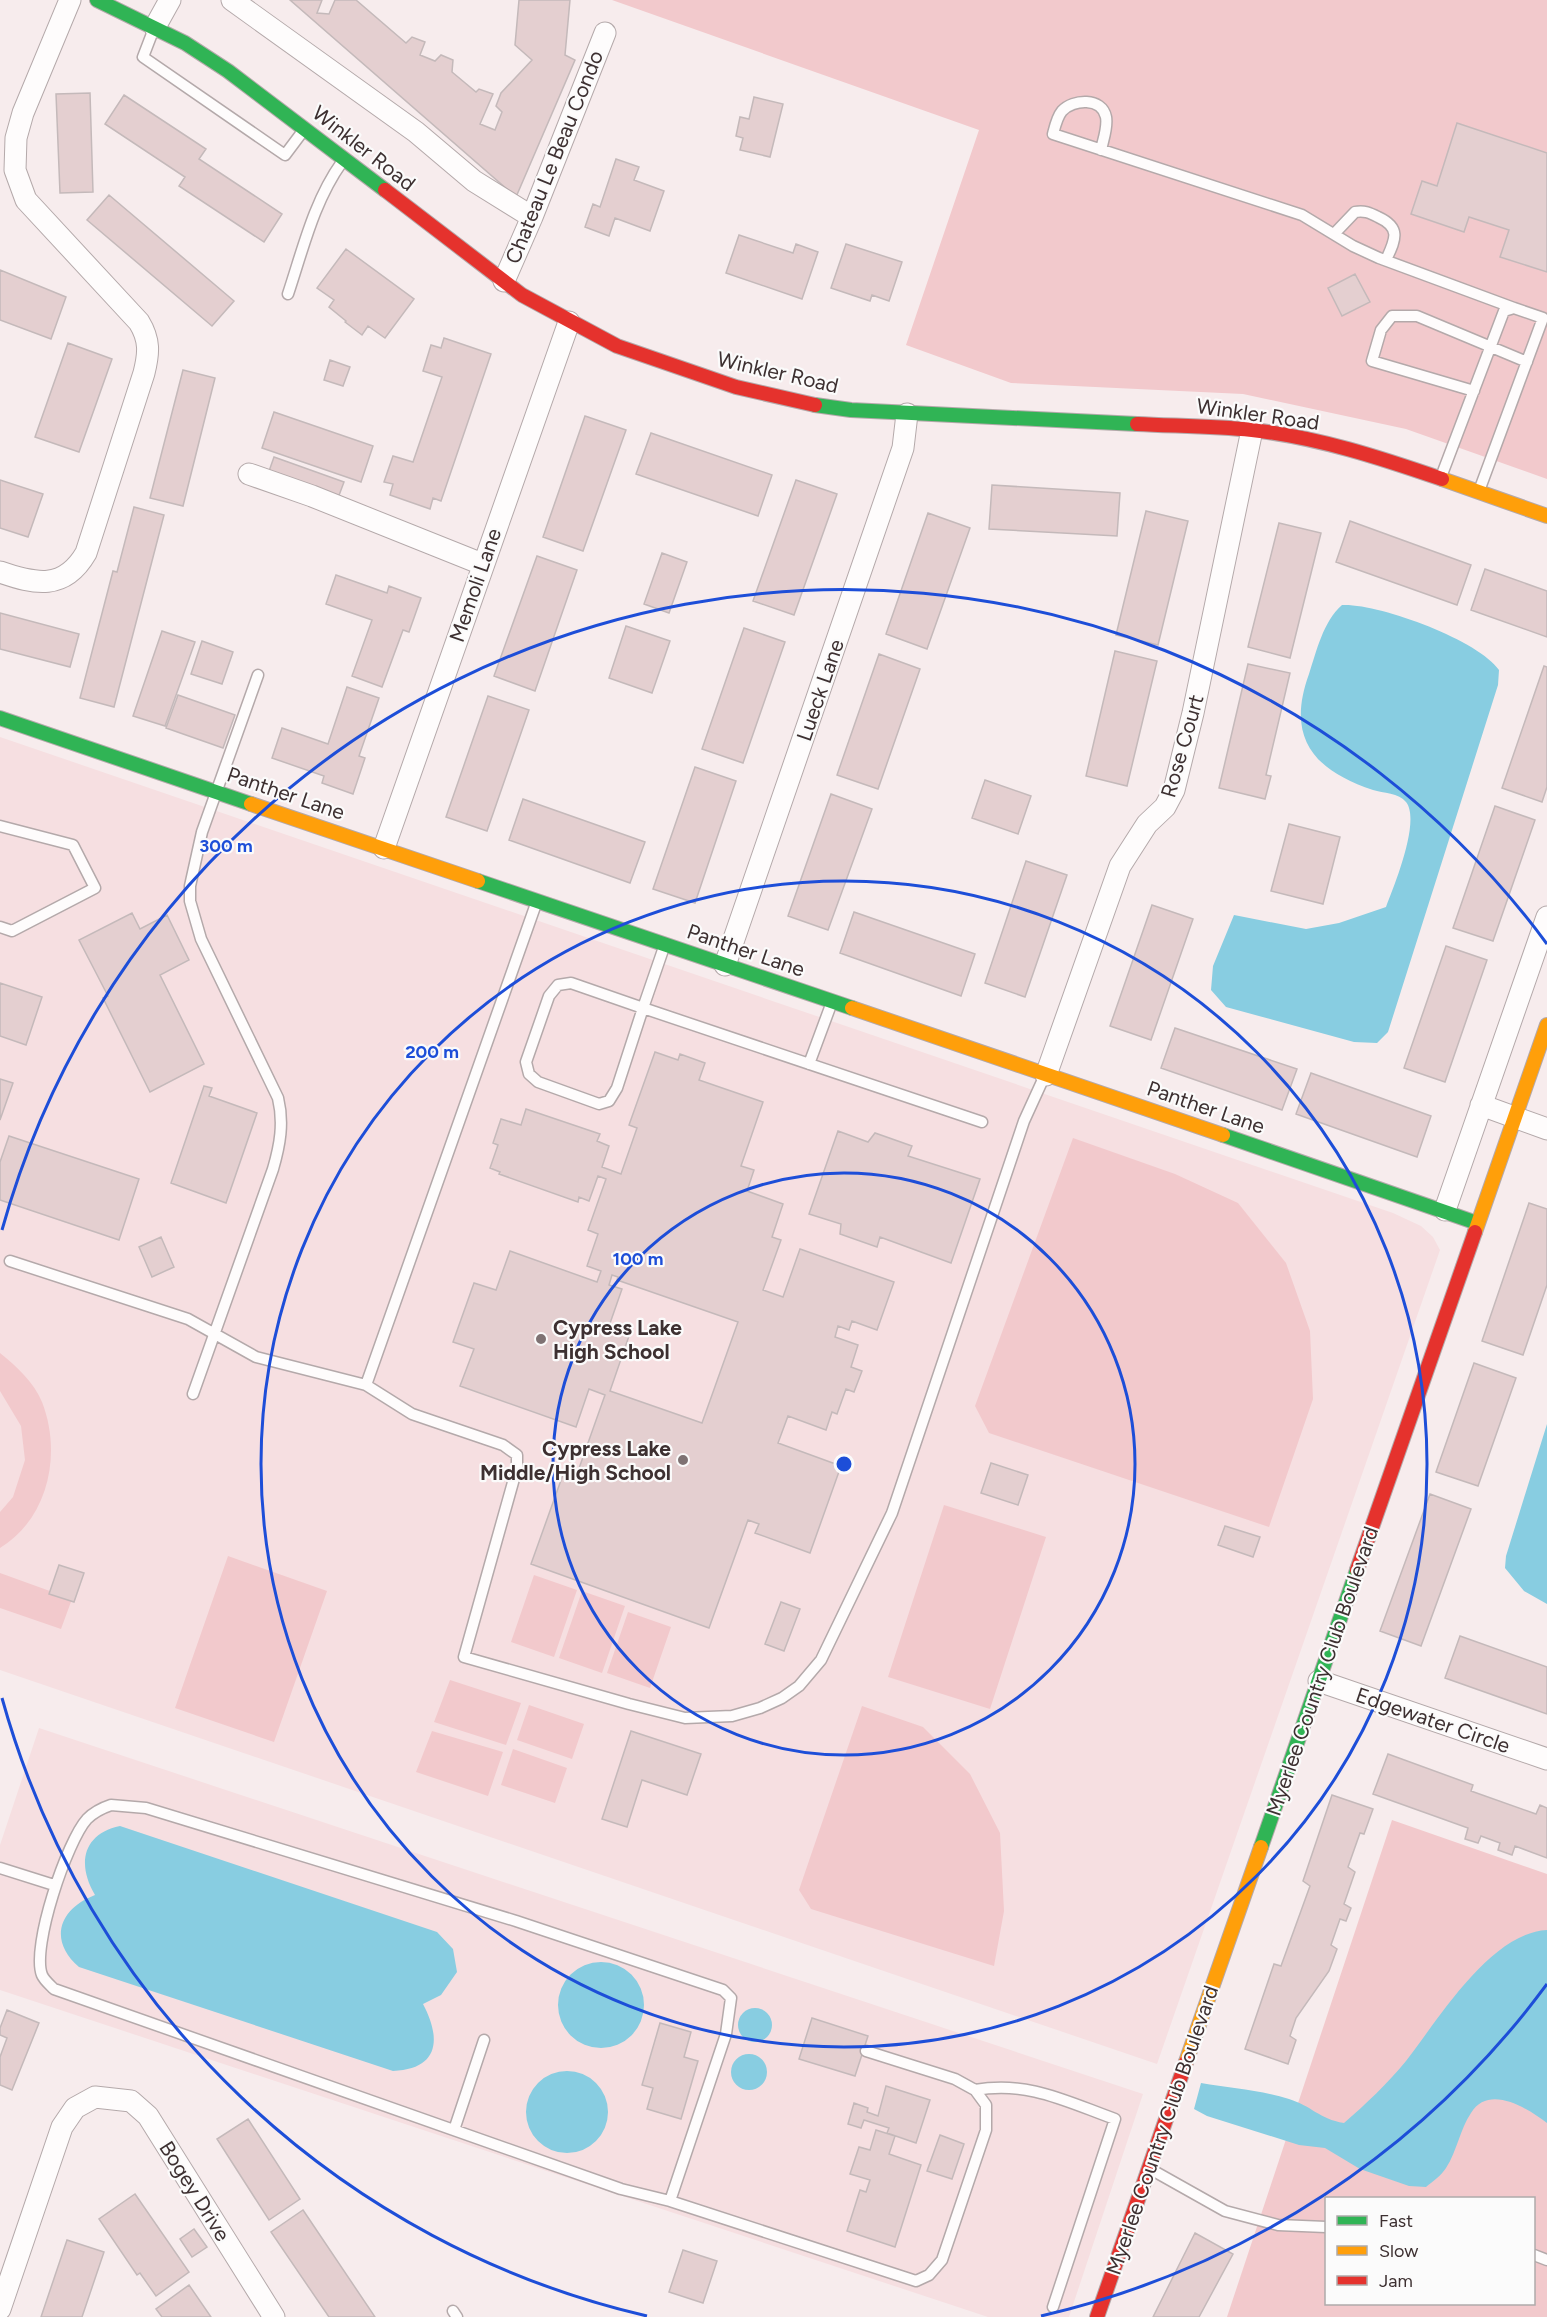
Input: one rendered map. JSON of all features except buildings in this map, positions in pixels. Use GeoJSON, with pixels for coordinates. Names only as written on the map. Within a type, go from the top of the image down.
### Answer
{"type":"FeatureCollection","features":[{"type":"Feature","properties":{"kind":"street"},"geometry":{"type":"LineString","coordinates":[[0,572],[37,583],[48,582],[71,573],[79,565],[86,553],[149,347],[147,334],[139,322],[26,200],[15,170],[16,138],[23,113],[70,0]]}},
{"type":"Feature","properties":{"kind":"street","name":"Winkler Road"},"geometry":{"type":"LineString","coordinates":[[99,0],[155,27],[228,71],[504,281],[568,322],[617,346],[736,387],[796,402],[851,410],[1216,426],[1252,430],[1348,449],[1441,478],[1547,516]]}},
{"type":"Feature","properties":{"kind":"street"},"geometry":{"type":"LineString","coordinates":[[155,27],[170,0]]}},
{"type":"Feature","properties":{"kind":"street"},"geometry":{"type":"LineString","coordinates":[[232,0],[416,132],[474,181],[532,217]]}},
{"type":"Feature","properties":{"kind":"street","name":"Chateau Le Beau Condo"},"geometry":{"type":"LineString","coordinates":[[504,281],[605,33]]}},
{"type":"Feature","properties":{"kind":"street","name":"Memoli Lane"},"geometry":{"type":"LineString","coordinates":[[384,848],[568,322]]}},
{"type":"Feature","properties":{"kind":"street","name":"Lueck Lane"},"geometry":{"type":"LineString","coordinates":[[724,964],[903,448],[907,414]]}},
{"type":"Feature","properties":{"kind":"street","name":"Rose Court"},"geometry":{"type":"LineString","coordinates":[[1046,1075],[1120,866],[1147,824],[1165,807],[1174,790],[1193,713],[1252,430]]}},
{"type":"Feature","properties":{"kind":"street"},"geometry":{"type":"LineString","coordinates":[[249,474],[312,496],[482,564]]}},
{"type":"Feature","properties":{"kind":"street","name":"Panther Lane"},"geometry":{"type":"LineString","coordinates":[[0,718],[1445,1210],[1477,1223]]}},
{"type":"Feature","properties":{"kind":"street"},"geometry":{"type":"LineString","coordinates":[[1445,1210],[1547,916]]}},
{"type":"Feature","properties":{"kind":"street","name":"Myerlee Country Club Boulevard"},"geometry":{"type":"LineString","coordinates":[[1097,2317],[1547,1025]]}},
{"type":"Feature","properties":{"kind":"street"},"geometry":{"type":"LineString","coordinates":[[1481,1105],[1547,1129]]}},
{"type":"Feature","properties":{"kind":"street","name":"Edgewater Circle"},"geometry":{"type":"LineString","coordinates":[[1319,1681],[1547,1760]]}},
{"type":"Feature","properties":{"kind":"street","name":"Bogey Drive"},"geometry":{"type":"LineString","coordinates":[[0,2309],[62,2127],[75,2108],[95,2097],[131,2101],[148,2116],[274,2317]]}},
{"type":"Feature","properties":{"kind":"lane"},"geometry":{"type":"LineString","coordinates":[[155,27],[143,57],[285,155],[305,128]]}},
{"type":"Feature","properties":{"kind":"lane"},"geometry":{"type":"LineString","coordinates":[[1101,150],[1106,114],[1099,107],[1081,101],[1071,104],[1061,112],[1053,134],[1101,150],[1302,215],[1386,260],[1545,319],[1479,491]]}},
{"type":"Feature","properties":{"kind":"lane"},"geometry":{"type":"LineString","coordinates":[[288,294],[313,217],[326,186],[344,159]]}},
{"type":"Feature","properties":{"kind":"lane"},"geometry":{"type":"LineString","coordinates":[[1334,234],[1355,212],[1367,212],[1387,221],[1392,225],[1395,235],[1386,260]]}},
{"type":"Feature","properties":{"kind":"lane"},"geometry":{"type":"LineString","coordinates":[[1441,478],[1504,311],[1514,308]]}},
{"type":"Feature","properties":{"kind":"lane"},"geometry":{"type":"LineString","coordinates":[[1474,391],[1372,361],[1381,330],[1392,316],[1404,314],[1417,316],[1527,362]]}},
{"type":"Feature","properties":{"kind":"lane"},"geometry":{"type":"LineString","coordinates":[[193,1394],[273,1169],[281,1134],[282,1114],[272,1082],[208,954],[194,919],[190,901],[193,872],[202,832],[258,675]]}},
{"type":"Feature","properties":{"kind":"lane"},"geometry":{"type":"LineString","coordinates":[[0,927],[12,931],[95,888],[73,845],[1,829]]}},
{"type":"Feature","properties":{"kind":"lane"},"geometry":{"type":"LineString","coordinates":[[366,1385],[537,901]]}},
{"type":"Feature","properties":{"kind":"lane"},"geometry":{"type":"LineString","coordinates":[[665,944],[644,1008],[617,1088],[609,1101],[599,1104],[538,1082],[529,1074],[526,1062],[549,996],[558,985],[571,983],[644,1008],[809,1064],[982,1122]]}},
{"type":"Feature","properties":{"kind":"lane"},"geometry":{"type":"LineString","coordinates":[[809,1064],[832,1002]]}},
{"type":"Feature","properties":{"kind":"lane"},"geometry":{"type":"LineString","coordinates":[[9,1261],[188,1320],[256,1357],[366,1385],[412,1414],[503,1445],[517,1455],[517,1468],[464,1656],[685,1718],[732,1716],[760,1708],[799,1686],[820,1660],[892,1513],[1024,1121],[1046,1075]]}},
{"type":"Feature","properties":{"kind":"lane"},"geometry":{"type":"LineString","coordinates":[[670,2201],[726,2034],[732,1998],[723,1990],[516,1921],[146,1808],[111,1805],[100,1808],[86,1820],[54,1885],[40,1956],[42,1976],[54,1989],[621,2188],[670,2201],[916,2281],[928,2276],[942,2259],[986,2130],[986,2105],[975,2090],[954,2079],[866,2051]]}},
{"type":"Feature","properties":{"kind":"lane"},"geometry":{"type":"LineString","coordinates":[[0,1868],[54,1885]]}},
{"type":"Feature","properties":{"kind":"lane"},"geometry":{"type":"LineString","coordinates":[[454,2130],[484,2040]]}},
{"type":"Feature","properties":{"kind":"lane"},"geometry":{"type":"LineString","coordinates":[[975,2090],[997,2087],[1029,2088],[1114,2119],[1053,2307]]}},
{"type":"Feature","properties":{"kind":"lane"},"geometry":{"type":"LineString","coordinates":[[1149,2168],[1225,2211],[1278,2224],[1325,2227]]}},
{"type":"Feature","properties":{"kind":"shaded area"},"geometry":{"type":"Polygon","coordinates":[[[612,0],[1547,0],[1547,479],[1406,429],[1243,394],[1011,383],[906,345],[979,130],[612,0]]]}},
{"type":"Feature","properties":{"kind":"shaded area","name":"Cypress Lake Middle/High School"},"geometry":{"type":"Polygon","coordinates":[[[0,737],[1393,1213],[1421,1226],[1433,1237],[1440,1250],[1157,2064],[0,1670],[0,737]]]}},
{"type":"Feature","properties":{"kind":"shaded area"},"geometry":{"type":"Polygon","coordinates":[[[1073,1138],[1175,1174],[1238,1203],[1286,1263],[1310,1331],[1313,1399],[1269,1527],[989,1433],[975,1406],[1073,1138]]]}},
{"type":"Feature","properties":{"kind":"shaded area"},"geometry":{"type":"Polygon","coordinates":[[[0,1353],[24,1375],[39,1395],[48,1422],[51,1442],[47,1483],[40,1502],[30,1520],[17,1535],[0,1548],[0,1512],[13,1497],[25,1460],[21,1426],[0,1391],[0,1353]]]}},
{"type":"Feature","properties":{"kind":"shaded area"},"geometry":{"type":"Polygon","coordinates":[[[944,1505],[1046,1537],[990,1709],[888,1677],[944,1505]]]}},
{"type":"Feature","properties":{"kind":"shaded area"},"geometry":{"type":"Polygon","coordinates":[[[228,1556],[327,1591],[274,1742],[175,1708],[228,1556]]]}},
{"type":"Feature","properties":{"kind":"shaded area"},"geometry":{"type":"Polygon","coordinates":[[[0,1573],[72,1599],[61,1629],[0,1608],[0,1573]]]}},
{"type":"Feature","properties":{"kind":"shaded area"},"geometry":{"type":"Polygon","coordinates":[[[534,1575],[577,1590],[554,1657],[511,1642],[534,1575]]]}},
{"type":"Feature","properties":{"kind":"shaded area"},"geometry":{"type":"Polygon","coordinates":[[[582,1591],[625,1606],[602,1673],[559,1658],[582,1591]]]}},
{"type":"Feature","properties":{"kind":"shaded area"},"geometry":{"type":"Polygon","coordinates":[[[628,1612],[671,1627],[650,1688],[607,1673],[628,1612]]]}},
{"type":"Feature","properties":{"kind":"shaded area"},"geometry":{"type":"Polygon","coordinates":[[[450,1680],[521,1703],[506,1745],[434,1722],[450,1680]]]}},
{"type":"Feature","properties":{"kind":"shaded area"},"geometry":{"type":"Polygon","coordinates":[[[529,1705],[584,1724],[572,1759],[517,1740],[529,1705]]]}},
{"type":"Feature","properties":{"kind":"shaded area"},"geometry":{"type":"Polygon","coordinates":[[[862,1706],[923,1727],[970,1774],[1000,1833],[1004,1911],[994,1966],[811,1909],[799,1890],[862,1706]]]}},
{"type":"Feature","properties":{"kind":"shaded area"},"geometry":{"type":"Polygon","coordinates":[[[39,1728],[1143,2094],[1069,2317],[988,2317],[0,1990],[0,1845],[39,1728]]]}},
{"type":"Feature","properties":{"kind":"shaded area"},"geometry":{"type":"Polygon","coordinates":[[[432,1731],[503,1752],[488,1796],[416,1772],[432,1731]]]}},
{"type":"Feature","properties":{"kind":"shaded area"},"geometry":{"type":"Polygon","coordinates":[[[513,1749],[567,1768],[555,1803],[501,1785],[513,1749]]]}},
{"type":"Feature","properties":{"kind":"shaded area"},"geometry":{"type":"Polygon","coordinates":[[[1392,1820],[1547,1874],[1547,2317],[1227,2317],[1392,1820]]]}},
{"type":"Feature","properties":{"kind":"water"},"geometry":{"type":"Polygon","coordinates":[[[1342,605],[1379,610],[1426,625],[1471,647],[1499,670],[1498,685],[1388,1032],[1377,1043],[1354,1042],[1226,1007],[1211,990],[1213,966],[1234,915],[1306,929],[1339,923],[1386,907],[1400,870],[1410,823],[1410,811],[1406,802],[1391,794],[1352,782],[1334,772],[1320,761],[1310,748],[1303,733],[1301,716],[1303,696],[1309,674],[1325,628],[1342,605]]]}},
{"type":"Feature","properties":{"kind":"water"},"geometry":{"type":"Polygon","coordinates":[[[1547,1424],[1547,1604],[1524,1591],[1505,1568],[1506,1556],[1547,1424]]]}},
{"type":"Feature","properties":{"kind":"water"},"geometry":{"type":"Polygon","coordinates":[[[120,1826],[437,1932],[453,1949],[457,1972],[441,1995],[423,2004],[433,2029],[434,2040],[428,2058],[409,2069],[393,2071],[79,1967],[69,1957],[63,1946],[62,1926],[73,1908],[95,1895],[89,1884],[85,1862],[86,1852],[91,1843],[107,1830],[120,1826]]]}},
{"type":"Feature","properties":{"kind":"water"},"geometry":{"type":"Polygon","coordinates":[[[1547,1930],[1547,2123],[1508,2101],[1488,2100],[1479,2104],[1467,2119],[1446,2168],[1426,2187],[1409,2186],[1360,2169],[1325,2148],[1299,2145],[1207,2116],[1194,2109],[1201,2083],[1278,2096],[1297,2102],[1328,2119],[1344,2123],[1399,2069],[1467,1981],[1486,1962],[1505,1946],[1526,1935],[1547,1930]]]}},
{"type":"Feature","properties":{"kind":"water"},"geometry":{"type":"Polygon","coordinates":[[[601,1962],[625,1969],[637,1981],[644,2005],[637,2029],[625,2041],[601,2048],[577,2041],[565,2029],[558,2005],[565,1981],[577,1969],[601,1962]]]}},
{"type":"Feature","properties":{"kind":"water"},"geometry":{"type":"Polygon","coordinates":[[[755,2008],[767,2013],[772,2025],[767,2037],[755,2042],[743,2037],[738,2025],[743,2013],[755,2008]]]}},
{"type":"Feature","properties":{"kind":"water"},"geometry":{"type":"Polygon","coordinates":[[[749,2054],[762,2059],[767,2072],[762,2085],[749,2090],[736,2085],[731,2072],[736,2059],[749,2054]]]}},
{"type":"Feature","properties":{"kind":"water"},"geometry":{"type":"Polygon","coordinates":[[[559,2071],[575,2071],[590,2078],[601,2089],[608,2104],[605,2128],[596,2141],[575,2153],[559,2153],[544,2146],[533,2135],[526,2120],[526,2104],[533,2089],[544,2078],[559,2071]]]}},
{"type":"Feature","properties":{"kind":"traffic: fast"},"geometry":{"type":"LineString","coordinates":[[97,0],[185,43],[228,71],[385,190]]}},
{"type":"Feature","properties":{"kind":"traffic: fast"},"geometry":{"type":"LineString","coordinates":[[815,405],[851,410],[1137,424]]}},
{"type":"Feature","properties":{"kind":"traffic: fast"},"geometry":{"type":"LineString","coordinates":[[0,718],[251,804]]}},
{"type":"Feature","properties":{"kind":"traffic: fast"},"geometry":{"type":"LineString","coordinates":[[478,881],[852,1008]]}},
{"type":"Feature","properties":{"kind":"traffic: fast"},"geometry":{"type":"LineString","coordinates":[[1223,1135],[1477,1223]]}},
{"type":"Feature","properties":{"kind":"traffic: fast"},"geometry":{"type":"LineString","coordinates":[[1261,1847],[1357,1570]]}},
{"type":"Feature","properties":{"kind":"traffic: slow"},"geometry":{"type":"LineString","coordinates":[[1442,479],[1547,516]]}},
{"type":"Feature","properties":{"kind":"traffic: slow"},"geometry":{"type":"LineString","coordinates":[[251,804],[478,881]]}},
{"type":"Feature","properties":{"kind":"traffic: slow"},"geometry":{"type":"LineString","coordinates":[[852,1008],[1223,1135]]}},
{"type":"Feature","properties":{"kind":"traffic: slow"},"geometry":{"type":"LineString","coordinates":[[1475,1232],[1547,1025]]}},
{"type":"Feature","properties":{"kind":"traffic: slow"},"geometry":{"type":"LineString","coordinates":[[1186,2062],[1261,1847]]}},
{"type":"Feature","properties":{"kind":"traffic: jam"},"geometry":{"type":"LineString","coordinates":[[385,190],[522,295],[617,346],[736,387],[815,405]]}},
{"type":"Feature","properties":{"kind":"traffic: jam"},"geometry":{"type":"LineString","coordinates":[[1137,424],[1276,433],[1348,449],[1442,479]]}},
{"type":"Feature","properties":{"kind":"traffic: jam"},"geometry":{"type":"LineString","coordinates":[[1357,1570],[1475,1232]]}},
{"type":"Feature","properties":{"kind":"traffic: jam"},"geometry":{"type":"LineString","coordinates":[[1097,2317],[1186,2062]]}},
{"type":"Feature","properties":{"kind":"place","name":"Cypress Lake High School"},"geometry":{"type":"Point","coordinates":[541,1339]}},
{"type":"Feature","properties":{"kind":"place","name":"Cypress Lake Middle/High School"},"geometry":{"type":"Point","coordinates":[683,1460]}}]}
